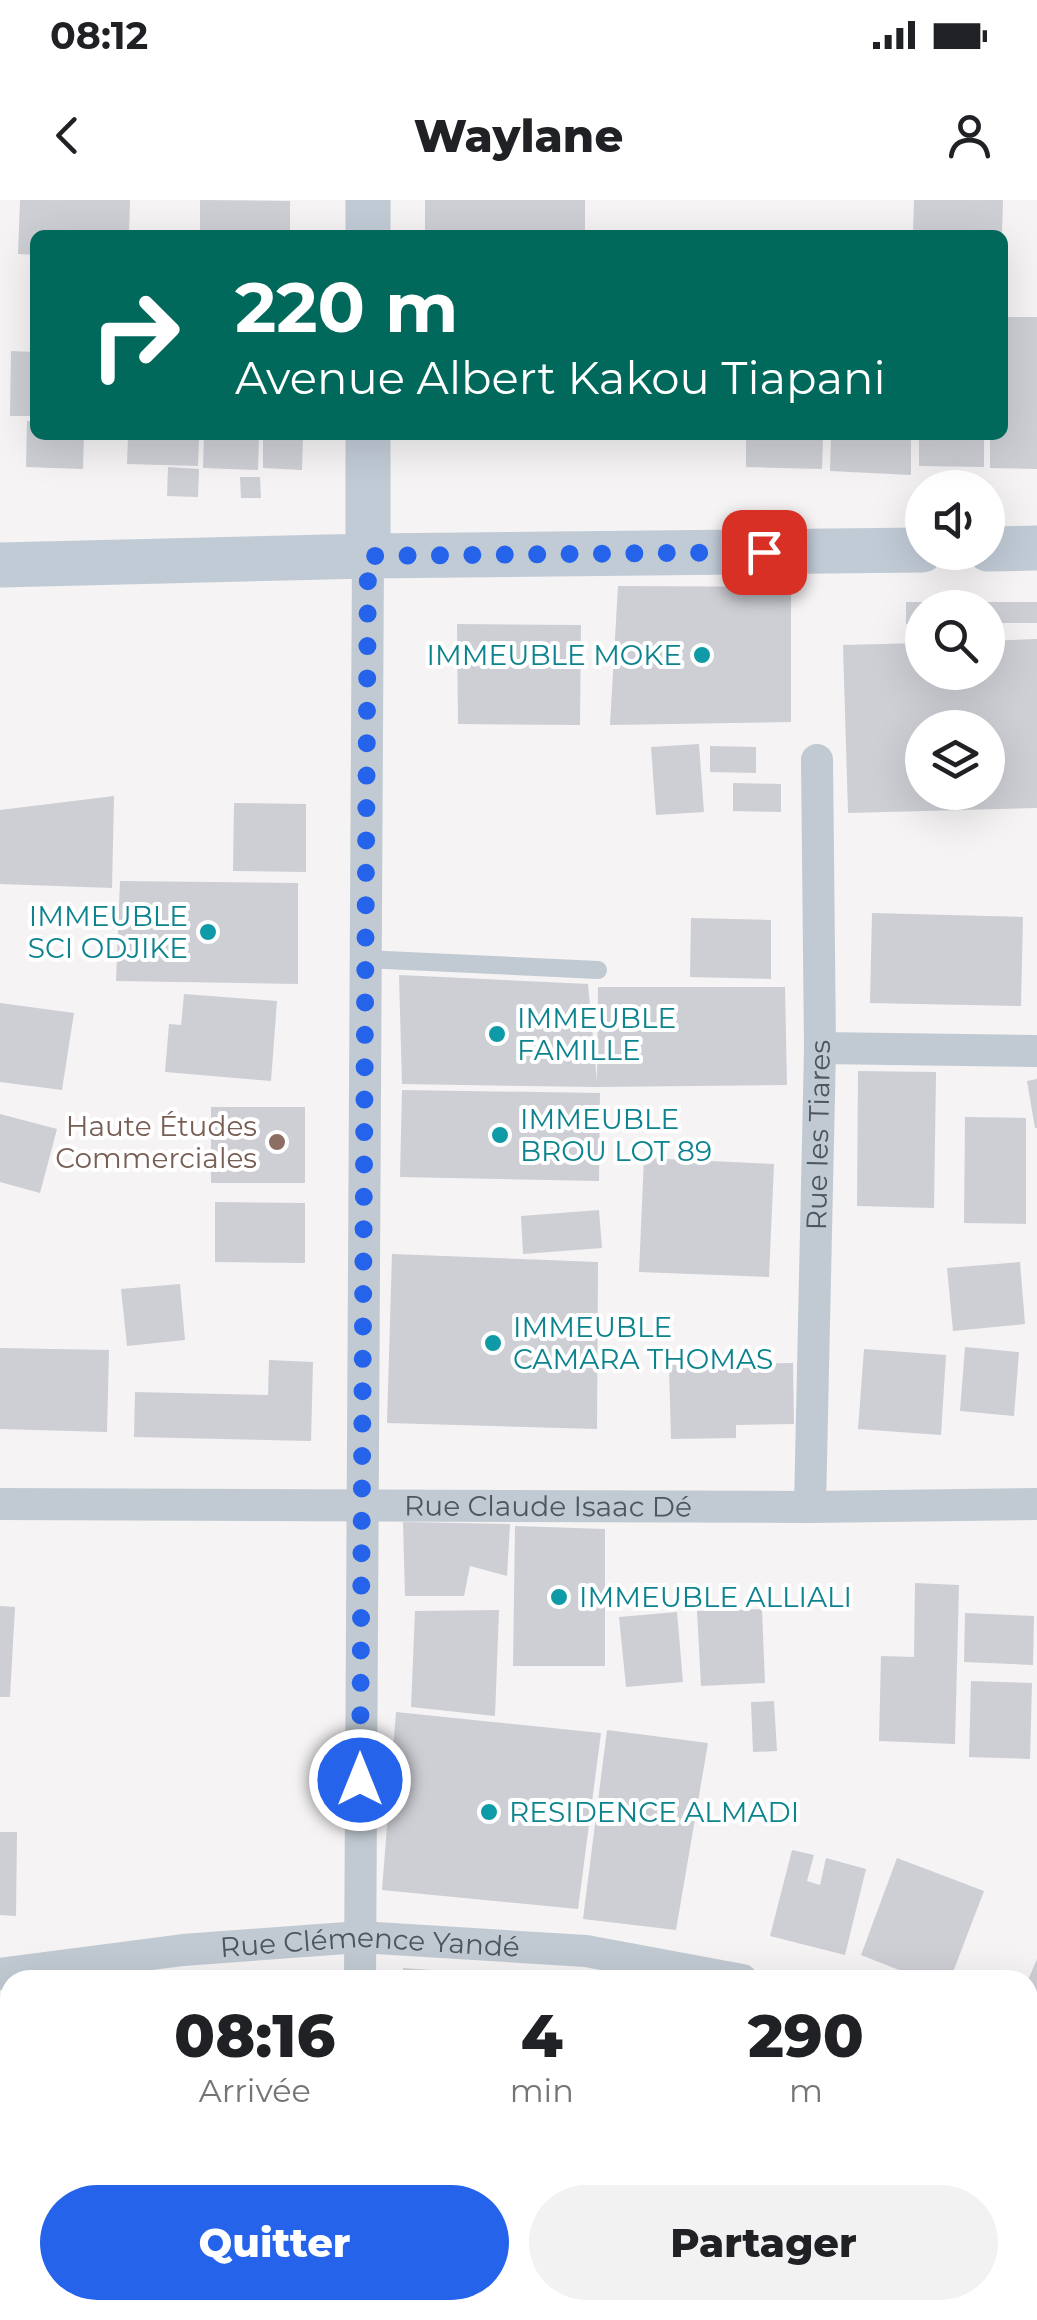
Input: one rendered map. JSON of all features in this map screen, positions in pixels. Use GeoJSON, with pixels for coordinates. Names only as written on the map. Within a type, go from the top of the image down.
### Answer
{"type":"FeatureCollection","features":[{"type":"Feature","properties":{"kind":"street"},"geometry":{"type":"LineString","coordinates":[[368,200],[368,230]]}},
{"type":"Feature","properties":{"kind":"street"},"geometry":{"type":"LineString","coordinates":[[360,1970],[368,440]]}},
{"type":"Feature","properties":{"kind":"street"},"geometry":{"type":"LineString","coordinates":[[1005,549],[1037,548]]}},
{"type":"Feature","properties":{"kind":"street"},"geometry":{"type":"LineString","coordinates":[[0,564],[905,550]]}},
{"type":"Feature","properties":{"kind":"street","name":"Rue les Tiares"},"geometry":{"type":"LineString","coordinates":[[810,1508],[820,1048],[817,760]]}},
{"type":"Feature","properties":{"kind":"street"},"geometry":{"type":"LineString","coordinates":[[820,1048],[1037,1051]]}},
{"type":"Feature","properties":{"kind":"street","name":"Rue Claude Isaac Dé"},"geometry":{"type":"LineString","coordinates":[[0,1504],[810,1508],[1037,1504]]}},
{"type":"Feature","properties":{"kind":"street","name":"Rue Clémence Yandé"},"geometry":{"type":"LineString","coordinates":[[30,1970],[182,1950],[360,1937],[586,1951],[688,1970]]}},
{"type":"Feature","properties":{"kind":"lane"},"geometry":{"type":"LineString","coordinates":[[364,959],[598,970]]}},
{"type":"Feature","properties":{"kind":"building"},"geometry":{"type":"Polygon","coordinates":[[[20,200],[130,200],[129,230],[30,230],[30,255],[18,254],[20,200]]]}},
{"type":"Feature","properties":{"kind":"building"},"geometry":{"type":"Polygon","coordinates":[[[200,200],[290,201],[290,230],[200,230],[200,200]]]}},
{"type":"Feature","properties":{"kind":"building"},"geometry":{"type":"Polygon","coordinates":[[[425,200],[585,200],[585,230],[425,230],[425,200]]]}},
{"type":"Feature","properties":{"kind":"building"},"geometry":{"type":"Polygon","coordinates":[[[914,200],[1003,200],[1002,230],[913,230],[914,200]]]}},
{"type":"Feature","properties":{"kind":"building"},"geometry":{"type":"Polygon","coordinates":[[[1008,317],[1037,317],[1037,469],[990,468],[990,440],[1008,440],[1008,317]]]}},
{"type":"Feature","properties":{"kind":"building"},"geometry":{"type":"Polygon","coordinates":[[[11,351],[30,352],[30,416],[10,416],[11,351]]]}},
{"type":"Feature","properties":{"kind":"building"},"geometry":{"type":"Polygon","coordinates":[[[27,421],[30,440],[84,440],[83,469],[26,467],[27,421]]]}},
{"type":"Feature","properties":{"kind":"building"},"geometry":{"type":"Polygon","coordinates":[[[128,440],[199,440],[198,466],[127,464],[128,440]]]}},
{"type":"Feature","properties":{"kind":"building"},"geometry":{"type":"Polygon","coordinates":[[[204,440],[259,440],[258,470],[203,468],[204,440]]]}},
{"type":"Feature","properties":{"kind":"building"},"geometry":{"type":"Polygon","coordinates":[[[263,440],[303,440],[302,470],[263,468],[263,440]]]}},
{"type":"Feature","properties":{"kind":"building"},"geometry":{"type":"Polygon","coordinates":[[[746,440],[823,440],[822,469],[746,467],[746,440]]]}},
{"type":"Feature","properties":{"kind":"building"},"geometry":{"type":"Polygon","coordinates":[[[831,440],[911,440],[911,470],[905,470],[905,475],[830,471],[831,440]]]}},
{"type":"Feature","properties":{"kind":"building"},"geometry":{"type":"Polygon","coordinates":[[[919,440],[984,440],[984,467],[919,466],[919,440]]]}},
{"type":"Feature","properties":{"kind":"building"},"geometry":{"type":"Polygon","coordinates":[[[168,467],[199,469],[198,497],[167,496],[168,467]]]}},
{"type":"Feature","properties":{"kind":"building"},"geometry":{"type":"Polygon","coordinates":[[[240,477],[260,477],[261,498],[241,498],[240,477]]]}},
{"type":"Feature","properties":{"kind":"building","name":"IMMEUBLE MOKE"},"geometry":{"type":"Polygon","coordinates":[[[618,586],[791,587],[791,722],[610,725],[618,586]]]}},
{"type":"Feature","properties":{"kind":"building"},"geometry":{"type":"Polygon","coordinates":[[[1005,602],[1037,602],[1037,623],[1005,623],[1005,602]]]}},
{"type":"Feature","properties":{"kind":"building"},"geometry":{"type":"Polygon","coordinates":[[[457,624],[581,625],[580,725],[458,724],[457,624]]]}},
{"type":"Feature","properties":{"kind":"building"},"geometry":{"type":"Polygon","coordinates":[[[1037,639],[1037,808],[1005,809],[1005,710],[905,710],[905,810],[961,810],[848,813],[843,645],[905,643],[905,690],[1005,690],[1005,640],[1037,639]]]}},
{"type":"Feature","properties":{"kind":"building"},"geometry":{"type":"Polygon","coordinates":[[[699,744],[704,812],[656,815],[651,747],[699,744]]]}},
{"type":"Feature","properties":{"kind":"building"},"geometry":{"type":"Polygon","coordinates":[[[710,746],[756,747],[756,773],[710,772],[710,746]]]}},
{"type":"Feature","properties":{"kind":"building"},"geometry":{"type":"Polygon","coordinates":[[[733,783],[781,784],[781,812],[733,811],[733,783]]]}},
{"type":"Feature","properties":{"kind":"building"},"geometry":{"type":"Polygon","coordinates":[[[114,796],[112,888],[0,884],[0,810],[114,796]]]}},
{"type":"Feature","properties":{"kind":"building"},"geometry":{"type":"Polygon","coordinates":[[[234,803],[306,804],[306,872],[233,871],[234,803]]]}},
{"type":"Feature","properties":{"kind":"building","name":"IMMEUBLE SCI ODJIKE"},"geometry":{"type":"Polygon","coordinates":[[[120,881],[298,883],[298,984],[116,981],[120,881]]]}},
{"type":"Feature","properties":{"kind":"building"},"geometry":{"type":"Polygon","coordinates":[[[872,913],[1023,917],[1021,1006],[870,1003],[872,913]]]}},
{"type":"Feature","properties":{"kind":"building"},"geometry":{"type":"Polygon","coordinates":[[[691,918],[771,920],[771,979],[690,977],[691,918]]]}},
{"type":"Feature","properties":{"kind":"building"},"geometry":{"type":"Polygon","coordinates":[[[399,975],[588,984],[597,1081],[598,987],[785,987],[787,1085],[402,1084],[399,975]]]}},
{"type":"Feature","properties":{"kind":"building"},"geometry":{"type":"Polygon","coordinates":[[[184,994],[277,1001],[271,1081],[165,1072],[169,1024],[181,1025],[184,994]]]}},
{"type":"Feature","properties":{"kind":"building"},"geometry":{"type":"Polygon","coordinates":[[[0,1003],[74,1013],[62,1090],[0,1082],[0,1003]]]}},
{"type":"Feature","properties":{"kind":"building"},"geometry":{"type":"Polygon","coordinates":[[[858,1071],[936,1072],[934,1208],[857,1206],[858,1071]]]}},
{"type":"Feature","properties":{"kind":"building"},"geometry":{"type":"Polygon","coordinates":[[[1037,1079],[1037,1128],[1035,1128],[1027,1081],[1037,1079]]]}},
{"type":"Feature","properties":{"kind":"building","name":"IMMEUBLE BROU LOT 89"},"geometry":{"type":"Polygon","coordinates":[[[402,1090],[600,1093],[599,1181],[400,1177],[402,1090]]]}},
{"type":"Feature","properties":{"kind":"building"},"geometry":{"type":"Polygon","coordinates":[[[211,1107],[305,1107],[305,1183],[211,1183],[211,1107]]]}},
{"type":"Feature","properties":{"kind":"building"},"geometry":{"type":"Polygon","coordinates":[[[0,1114],[57,1129],[40,1193],[0,1182],[0,1114]]]}},
{"type":"Feature","properties":{"kind":"building"},"geometry":{"type":"Polygon","coordinates":[[[965,1117],[1026,1118],[1026,1224],[964,1223],[965,1117]]]}},
{"type":"Feature","properties":{"kind":"building"},"geometry":{"type":"Polygon","coordinates":[[[644,1158],[774,1164],[769,1277],[639,1272],[644,1158]]]}},
{"type":"Feature","properties":{"kind":"building"},"geometry":{"type":"Polygon","coordinates":[[[215,1202],[305,1203],[305,1263],[215,1262],[215,1202]]]}},
{"type":"Feature","properties":{"kind":"building"},"geometry":{"type":"Polygon","coordinates":[[[599,1210],[602,1248],[523,1254],[521,1216],[599,1210]]]}},
{"type":"Feature","properties":{"kind":"building","name":"IMMEUBLE CAMARA THOMAS"},"geometry":{"type":"Polygon","coordinates":[[[392,1254],[598,1262],[597,1429],[387,1423],[392,1254]]]}},
{"type":"Feature","properties":{"kind":"building"},"geometry":{"type":"Polygon","coordinates":[[[1020,1262],[1025,1324],[953,1331],[947,1268],[1020,1262]]]}},
{"type":"Feature","properties":{"kind":"building"},"geometry":{"type":"Polygon","coordinates":[[[180,1284],[185,1340],[127,1346],[121,1289],[180,1284]]]}},
{"type":"Feature","properties":{"kind":"building"},"geometry":{"type":"Polygon","coordinates":[[[965,1347],[1019,1352],[1014,1416],[960,1411],[965,1347]]]}},
{"type":"Feature","properties":{"kind":"building"},"geometry":{"type":"Polygon","coordinates":[[[0,1348],[109,1350],[107,1432],[0,1429],[0,1348]]]}},
{"type":"Feature","properties":{"kind":"building"},"geometry":{"type":"Polygon","coordinates":[[[864,1349],[946,1355],[941,1435],[858,1429],[864,1349]]]}},
{"type":"Feature","properties":{"kind":"building"},"geometry":{"type":"Polygon","coordinates":[[[269,1360],[313,1362],[311,1441],[134,1437],[135,1392],[268,1395],[269,1360]]]}},
{"type":"Feature","properties":{"kind":"building"},"geometry":{"type":"Polygon","coordinates":[[[793,1363],[794,1424],[736,1425],[736,1438],[671,1439],[669,1365],[793,1363]]]}},
{"type":"Feature","properties":{"kind":"building"},"geometry":{"type":"Polygon","coordinates":[[[403,1522],[510,1524],[507,1576],[470,1566],[464,1596],[405,1596],[403,1522]]]}},
{"type":"Feature","properties":{"kind":"building","name":"IMMEUBLE ALLIALI"},"geometry":{"type":"Polygon","coordinates":[[[515,1526],[605,1529],[605,1666],[513,1666],[515,1526]]]}},
{"type":"Feature","properties":{"kind":"building"},"geometry":{"type":"Polygon","coordinates":[[[915,1583],[959,1585],[955,1744],[879,1741],[881,1656],[914,1657],[915,1583]]]}},
{"type":"Feature","properties":{"kind":"building"},"geometry":{"type":"Polygon","coordinates":[[[0,1606],[15,1607],[10,1697],[0,1697],[0,1606]]]}},
{"type":"Feature","properties":{"kind":"building"},"geometry":{"type":"Polygon","coordinates":[[[762,1609],[765,1683],[701,1686],[697,1611],[762,1609]]]}},
{"type":"Feature","properties":{"kind":"building"},"geometry":{"type":"Polygon","coordinates":[[[499,1610],[495,1716],[411,1707],[415,1611],[499,1610]]]}},
{"type":"Feature","properties":{"kind":"building"},"geometry":{"type":"Polygon","coordinates":[[[677,1612],[683,1682],[626,1687],[619,1617],[677,1612]]]}},
{"type":"Feature","properties":{"kind":"building"},"geometry":{"type":"Polygon","coordinates":[[[965,1613],[1034,1616],[1033,1665],[964,1662],[965,1613]]]}},
{"type":"Feature","properties":{"kind":"building"},"geometry":{"type":"Polygon","coordinates":[[[971,1681],[1032,1683],[1030,1759],[969,1757],[971,1681]]]}},
{"type":"Feature","properties":{"kind":"building"},"geometry":{"type":"Polygon","coordinates":[[[774,1701],[777,1751],[753,1752],[751,1702],[774,1701]]]}},
{"type":"Feature","properties":{"kind":"building","name":"RESIDENCE ALMADI"},"geometry":{"type":"Polygon","coordinates":[[[396,1712],[601,1733],[578,1909],[382,1890],[396,1712]]]}},
{"type":"Feature","properties":{"kind":"building"},"geometry":{"type":"Polygon","coordinates":[[[607,1730],[708,1743],[676,1930],[583,1919],[607,1730]]]}},
{"type":"Feature","properties":{"kind":"building"},"geometry":{"type":"Polygon","coordinates":[[[0,1832],[17,1832],[16,1916],[0,1915],[0,1832]]]}},
{"type":"Feature","properties":{"kind":"building"},"geometry":{"type":"Polygon","coordinates":[[[792,1850],[814,1855],[807,1881],[820,1885],[826,1858],[866,1869],[845,1955],[770,1936],[792,1850]]]}},
{"type":"Feature","properties":{"kind":"building"},"geometry":{"type":"Polygon","coordinates":[[[897,1858],[984,1891],[954,1970],[899,1970],[861,1955],[897,1858]]]}},
{"type":"Feature","properties":{"kind":"place","name":"IMMEUBLE MOKE"},"geometry":{"type":"Point","coordinates":[702,655]}},
{"type":"Feature","properties":{"kind":"place","name":"IMMEUBLE SCI ODJIKE"},"geometry":{"type":"Point","coordinates":[208,932]}},
{"type":"Feature","properties":{"kind":"place","name":"IMMEUBLE FAMILLE"},"geometry":{"type":"Point","coordinates":[497,1034]}},
{"type":"Feature","properties":{"kind":"place","name":"IMMEUBLE BROU LOT 89"},"geometry":{"type":"Point","coordinates":[500,1135]}},
{"type":"Feature","properties":{"kind":"place","name":"Haute Études Commerciales"},"geometry":{"type":"Point","coordinates":[277,1142]}},
{"type":"Feature","properties":{"kind":"place","name":"IMMEUBLE CAMARA THOMAS"},"geometry":{"type":"Point","coordinates":[493,1343]}},
{"type":"Feature","properties":{"kind":"place","name":"IMMEUBLE ALLIALI"},"geometry":{"type":"Point","coordinates":[559,1597]}},
{"type":"Feature","properties":{"kind":"place","name":"RESIDENCE ALMADI"},"geometry":{"type":"Point","coordinates":[489,1812]}},
{"type":"Feature","properties":{"kind":"route"},"geometry":{"type":"LineString","coordinates":[[360,1780],[368,556],[764,552]]}}]}
